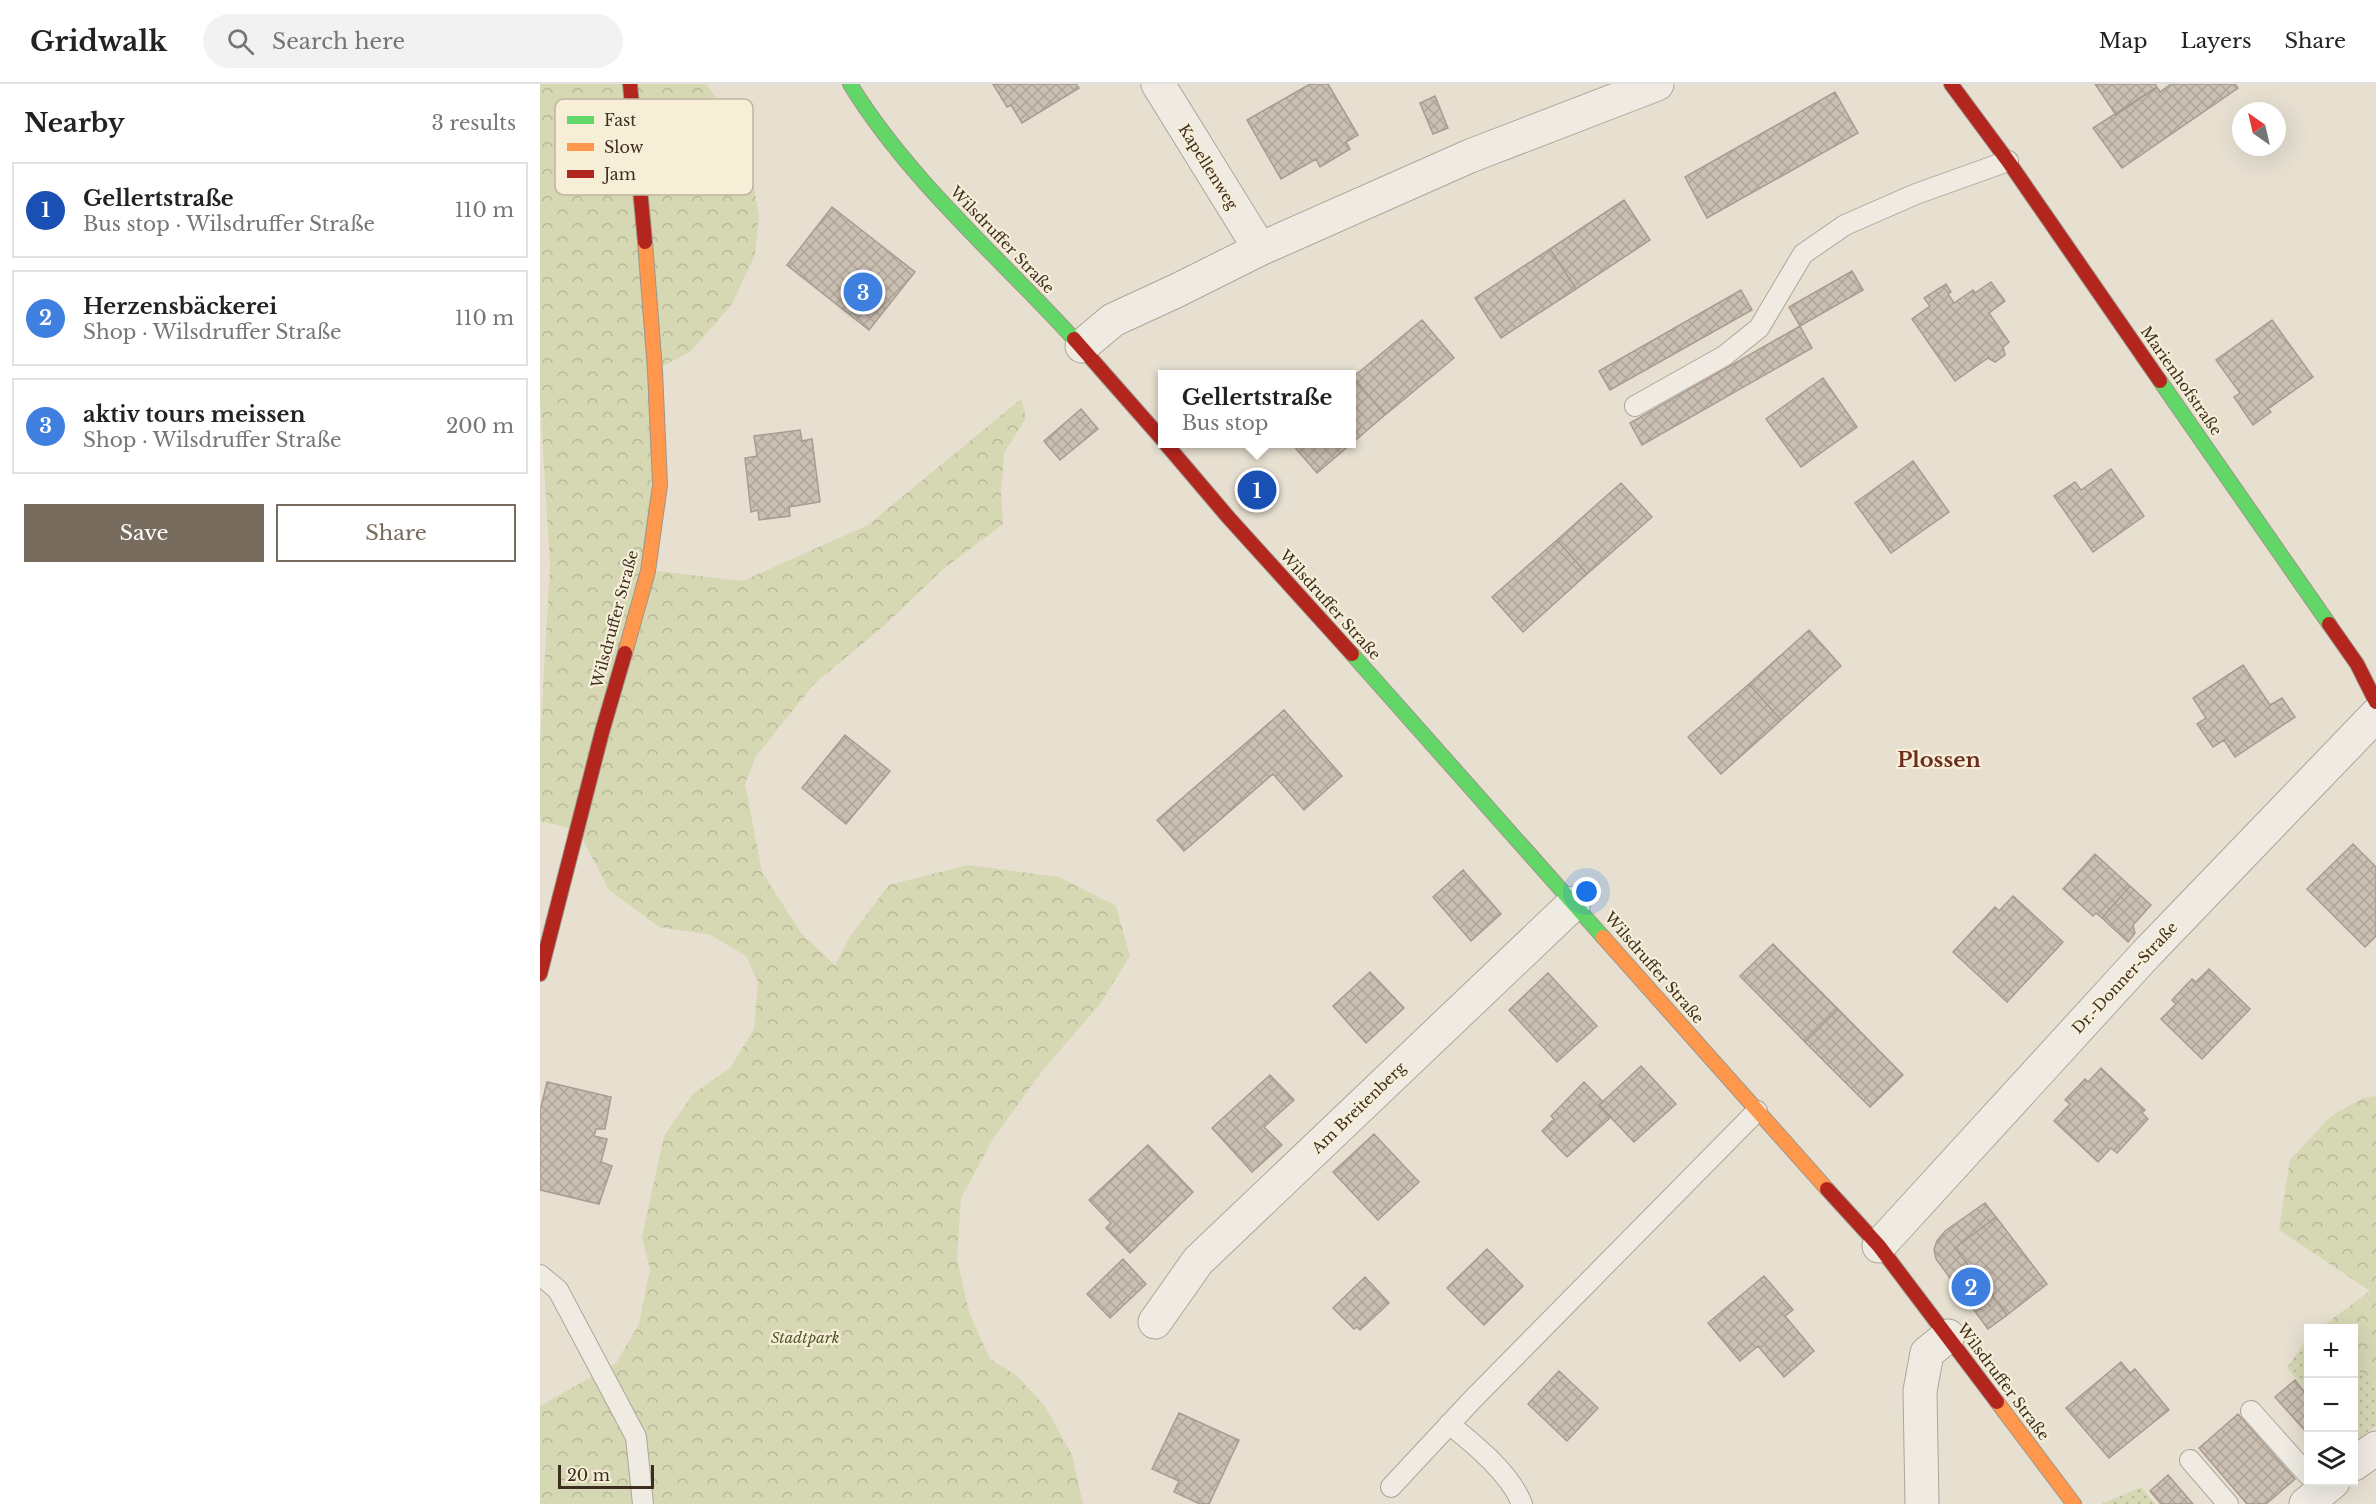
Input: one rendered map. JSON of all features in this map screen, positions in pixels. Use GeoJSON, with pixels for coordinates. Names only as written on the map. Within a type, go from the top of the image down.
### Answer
{"type":"FeatureCollection","features":[{"type":"Feature","properties":{"kind":"main road","name":"Wilsdruffer Straße"},"geometry":{"type":"LineString","coordinates":[[630,84],[632,99]]}},
{"type":"Feature","properties":{"kind":"main road","name":"Wilsdruffer Straße"},"geometry":{"type":"LineString","coordinates":[[850,84],[861,103],[918,176],[1082,346],[1158,434]]}},
{"type":"Feature","properties":{"kind":"main road","name":"Marienhofstraße"},"geometry":{"type":"LineString","coordinates":[[1951,84],[2008,160],[2350,655],[2376,702]]}},
{"type":"Feature","properties":{"kind":"main road","name":"Wilsdruffer Straße"},"geometry":{"type":"LineString","coordinates":[[540,974],[602,732],[648,571],[660,485],[655,370],[641,195]]}},
{"type":"Feature","properties":{"kind":"main road","name":"Wilsdruffer Straße"},"geometry":{"type":"LineString","coordinates":[[1169,448],[1228,517],[1880,1246],[2073,1504]]}},
{"type":"Feature","properties":{"kind":"street","name":"Kapellenweg"},"geometry":{"type":"LineString","coordinates":[[1158,84],[1260,249]]}},
{"type":"Feature","properties":{"kind":"street"},"geometry":{"type":"LineString","coordinates":[[1082,346],[1113,320],[1260,249],[1470,156],[1657,84]]}},
{"type":"Feature","properties":{"kind":"street","name":"Dr.-Donner-Straße"},"geometry":{"type":"LineString","coordinates":[[1880,1246],[2146,954],[2376,715]]}},
{"type":"Feature","properties":{"kind":"street","name":"Am Breitenberg"},"geometry":{"type":"LineString","coordinates":[[1155,1323],[1198,1262],[1574,903]]}},
{"type":"Feature","properties":{"kind":"street"},"geometry":{"type":"LineString","coordinates":[[1922,1504],[1920,1391],[1927,1353],[1948,1336]]}},
{"type":"Feature","properties":{"kind":"street"},"geometry":{"type":"LineString","coordinates":[[2358,1461],[2376,1448]]}},
{"type":"Feature","properties":{"kind":"lane"},"geometry":{"type":"LineString","coordinates":[[1635,406],[1724,356],[1759,328],[1803,254],[1845,225],[1916,194],[2008,160]]}},
{"type":"Feature","properties":{"kind":"lane"},"geometry":{"type":"LineString","coordinates":[[1391,1487],[1449,1424],[1757,1111]]}},
{"type":"Feature","properties":{"kind":"lane"},"geometry":{"type":"LineString","coordinates":[[540,1275],[558,1290],[636,1437],[643,1504]]}},
{"type":"Feature","properties":{"kind":"lane"},"geometry":{"type":"LineString","coordinates":[[2251,1411],[2304,1471]]}},
{"type":"Feature","properties":{"kind":"lane"},"geometry":{"type":"LineString","coordinates":[[1449,1424],[1478,1447],[1520,1497],[1522,1504]]}},
{"type":"Feature","properties":{"kind":"lane"},"geometry":{"type":"LineString","coordinates":[[2190,1460],[2228,1504]]}},
{"type":"Feature","properties":{"kind":"green space","name":"Stadtpark"},"geometry":{"type":"Polygon","coordinates":[[[540,84],[706,84],[717,99],[555,99],[555,195],[753,195],[753,182],[759,216],[755,255],[732,304],[690,352],[655,370],[648,570],[743,581],[868,525],[1021,399],[1026,418],[1004,453],[1001,493],[1003,524],[942,570],[885,625],[815,683],[756,756],[745,784],[762,872],[801,933],[835,965],[851,935],[889,885],[968,865],[1059,877],[1116,906],[1130,956],[1100,1004],[1042,1071],[993,1139],[961,1198],[957,1259],[969,1312],[990,1359],[1016,1375],[1045,1406],[1072,1455],[1083,1504],[540,1504],[540,1406],[616,1363],[639,1324],[650,1269],[642,1237],[664,1136],[693,1094],[730,1068],[754,1029],[758,982],[746,956],[711,935],[659,927],[609,890],[578,830],[540,821],[540,744],[550,565],[540,400],[540,84]]]}},
{"type":"Feature","properties":{"kind":"green space"},"geometry":{"type":"Polygon","coordinates":[[[2376,1096],[2376,1384],[2358,1371],[2358,1324],[2325,1324],[2370,1291],[2279,1230],[2290,1160],[2331,1116],[2363,1098],[2376,1096]]]}},
{"type":"Feature","properties":{"kind":"green space"},"geometry":{"type":"Polygon","coordinates":[[[2304,1343],[2304,1388],[2287,1368],[2304,1343]]]}},
{"type":"Feature","properties":{"kind":"green space"},"geometry":{"type":"Polygon","coordinates":[[[2358,1371],[2376,1384],[2376,1426],[2358,1438],[2358,1371]]]}},
{"type":"Feature","properties":{"kind":"green space"},"geometry":{"type":"Polygon","coordinates":[[[2141,1487],[2155,1504],[2102,1504],[2141,1487]]]}},
{"type":"Feature","properties":{"kind":"building"},"geometry":{"type":"Polygon","coordinates":[[[993,84],[1076,84],[1079,88],[1022,123],[1011,105],[1007,107],[993,84]]]}},
{"type":"Feature","properties":{"kind":"building"},"geometry":{"type":"Polygon","coordinates":[[[1310,84],[1328,84],[1358,135],[1346,142],[1350,149],[1320,167],[1316,159],[1281,179],[1247,120],[1310,84]]]}},
{"type":"Feature","properties":{"kind":"building"},"geometry":{"type":"Polygon","coordinates":[[[2095,84],[2155,84],[2157,87],[2116,115],[2095,84]]]}},
{"type":"Feature","properties":{"kind":"building"},"geometry":{"type":"Polygon","coordinates":[[[2171,84],[2235,84],[2238,88],[2122,168],[2093,128],[2157,87],[2160,92],[2171,84]]]}},
{"type":"Feature","properties":{"kind":"building"},"geometry":{"type":"Polygon","coordinates":[[[1835,92],[1858,133],[1707,218],[1685,177],[1835,92]]]}},
{"type":"Feature","properties":{"kind":"building"},"geometry":{"type":"Polygon","coordinates":[[[1435,96],[1448,128],[1433,134],[1420,103],[1435,96]]]}},
{"type":"Feature","properties":{"kind":"building"},"geometry":{"type":"Polygon","coordinates":[[[1624,200],[1650,240],[1576,289],[1550,249],[1624,200]]]}},
{"type":"Feature","properties":{"kind":"building"},"geometry":{"type":"Polygon","coordinates":[[[832,207],[915,272],[869,330],[787,265],[832,207]]]}},
{"type":"Feature","properties":{"kind":"building"},"geometry":{"type":"Polygon","coordinates":[[[1550,249],[1576,289],[1501,338],[1475,298],[1550,249]]]}},
{"type":"Feature","properties":{"kind":"building"},"geometry":{"type":"Polygon","coordinates":[[[1852,271],[1863,290],[1800,326],[1789,307],[1852,271]]]}},
{"type":"Feature","properties":{"kind":"building"},"geometry":{"type":"Polygon","coordinates":[[[1991,282],[2005,301],[1989,313],[2009,342],[2003,347],[2005,355],[1995,362],[1988,358],[1955,381],[1912,319],[1930,306],[1924,298],[1946,284],[1951,292],[1948,294],[1954,303],[1973,290],[1975,293],[1991,282]]]}},
{"type":"Feature","properties":{"kind":"building"},"geometry":{"type":"Polygon","coordinates":[[[1741,290],[1752,310],[1610,390],[1599,371],[1741,290]]]}},
{"type":"Feature","properties":{"kind":"building"},"geometry":{"type":"Polygon","coordinates":[[[1422,320],[1454,358],[1385,415],[1356,381],[1356,375],[1422,320]]]}},
{"type":"Feature","properties":{"kind":"building"},"geometry":{"type":"Polygon","coordinates":[[[2272,320],[2313,377],[2268,409],[2271,412],[2253,425],[2234,397],[2240,393],[2216,360],[2272,320]]]}},
{"type":"Feature","properties":{"kind":"building"},"geometry":{"type":"Polygon","coordinates":[[[1800,326],[1812,348],[1642,445],[1630,423],[1800,326]]]}},
{"type":"Feature","properties":{"kind":"building"},"geometry":{"type":"Polygon","coordinates":[[[1823,378],[1857,427],[1801,467],[1766,419],[1823,378]]]}},
{"type":"Feature","properties":{"kind":"building"},"geometry":{"type":"Polygon","coordinates":[[[1356,381],[1385,415],[1356,440],[1356,381]]]}},
{"type":"Feature","properties":{"kind":"building"},"geometry":{"type":"Polygon","coordinates":[[[1081,409],[1098,429],[1060,460],[1044,441],[1081,409]]]}},
{"type":"Feature","properties":{"kind":"building"},"geometry":{"type":"Polygon","coordinates":[[[800,430],[802,441],[812,439],[820,502],[789,507],[790,516],[759,520],[758,510],[751,512],[745,458],[757,456],[754,436],[800,430]]]}},
{"type":"Feature","properties":{"kind":"building"},"geometry":{"type":"Polygon","coordinates":[[[1295,448],[1346,448],[1317,473],[1295,448]]]}},
{"type":"Feature","properties":{"kind":"building"},"geometry":{"type":"Polygon","coordinates":[[[1913,461],[1949,512],[1891,553],[1855,503],[1913,461]]]}},
{"type":"Feature","properties":{"kind":"building"},"geometry":{"type":"Polygon","coordinates":[[[2111,469],[2144,516],[2093,552],[2054,496],[2075,482],[2081,490],[2111,469]]]}},
{"type":"Feature","properties":{"kind":"building"},"geometry":{"type":"Polygon","coordinates":[[[1621,483],[1652,517],[1587,574],[1557,540],[1621,483]]]}},
{"type":"Feature","properties":{"kind":"building"},"geometry":{"type":"Polygon","coordinates":[[[1557,540],[1587,574],[1523,632],[1492,597],[1557,540]]]}},
{"type":"Feature","properties":{"kind":"building"},"geometry":{"type":"Polygon","coordinates":[[[1809,630],[1841,666],[1781,720],[1749,684],[1809,630]]]}},
{"type":"Feature","properties":{"kind":"building"},"geometry":{"type":"Polygon","coordinates":[[[2243,665],[2270,705],[2282,698],[2295,717],[2235,757],[2224,740],[2213,747],[2197,724],[2206,718],[2193,698],[2243,665]]]}},
{"type":"Feature","properties":{"kind":"building"},"geometry":{"type":"Polygon","coordinates":[[[1749,684],[1781,720],[1721,774],[1688,737],[1749,684]]]}},
{"type":"Feature","properties":{"kind":"building"},"geometry":{"type":"Polygon","coordinates":[[[1284,710],[1342,776],[1304,810],[1273,774],[1184,851],[1157,820],[1284,710]]]}},
{"type":"Feature","properties":{"kind":"building"},"geometry":{"type":"Polygon","coordinates":[[[845,735],[890,771],[846,824],[802,788],[845,735]]]}},
{"type":"Feature","properties":{"kind":"building"},"geometry":{"type":"Polygon","coordinates":[[[2353,844],[2376,867],[2376,936],[2365,947],[2307,889],[2353,844]]]}},
{"type":"Feature","properties":{"kind":"building"},"geometry":{"type":"Polygon","coordinates":[[[2095,854],[2130,886],[2102,918],[2096,913],[2093,916],[2063,889],[2095,854]]]}},
{"type":"Feature","properties":{"kind":"building"},"geometry":{"type":"Polygon","coordinates":[[[1463,870],[1501,914],[1471,941],[1433,897],[1463,870]]]}},
{"type":"Feature","properties":{"kind":"building"},"geometry":{"type":"Polygon","coordinates":[[[2130,886],[2151,905],[2133,925],[2135,933],[2128,942],[2102,918],[2130,886]]]}},
{"type":"Feature","properties":{"kind":"building"},"geometry":{"type":"Polygon","coordinates":[[[2013,896],[2063,942],[2007,1002],[1953,952],[1995,907],[1999,911],[2013,896]]]}},
{"type":"Feature","properties":{"kind":"building"},"geometry":{"type":"Polygon","coordinates":[[[1773,944],[1838,1009],[1805,1042],[1740,976],[1773,944]]]}},
{"type":"Feature","properties":{"kind":"building"},"geometry":{"type":"Polygon","coordinates":[[[2209,969],[2250,1009],[2202,1059],[2161,1019],[2176,1004],[2172,1000],[2192,979],[2196,982],[2209,969]]]}},
{"type":"Feature","properties":{"kind":"building"},"geometry":{"type":"Polygon","coordinates":[[[1370,972],[1404,1008],[1366,1043],[1333,1006],[1370,972]]]}},
{"type":"Feature","properties":{"kind":"building"},"geometry":{"type":"Polygon","coordinates":[[[1548,973],[1597,1026],[1557,1062],[1509,1010],[1548,973]]]}},
{"type":"Feature","properties":{"kind":"building"},"geometry":{"type":"Polygon","coordinates":[[[1838,1009],[1903,1075],[1870,1107],[1805,1042],[1838,1009]]]}},
{"type":"Feature","properties":{"kind":"building"},"geometry":{"type":"Polygon","coordinates":[[[1641,1066],[1676,1104],[1634,1142],[1599,1105],[1641,1066]]]}},
{"type":"Feature","properties":{"kind":"building"},"geometry":{"type":"Polygon","coordinates":[[[2101,1068],[2145,1110],[2142,1113],[2148,1119],[2117,1153],[2111,1148],[2098,1162],[2054,1121],[2070,1104],[2065,1100],[2085,1079],[2088,1082],[2101,1068]]]}},
{"type":"Feature","properties":{"kind":"building"},"geometry":{"type":"Polygon","coordinates":[[[1270,1075],[1294,1100],[1264,1127],[1282,1145],[1252,1172],[1212,1128],[1270,1075]]]}},
{"type":"Feature","properties":{"kind":"building"},"geometry":{"type":"Polygon","coordinates":[[[547,1082],[611,1097],[605,1129],[596,1129],[594,1136],[607,1139],[601,1162],[612,1166],[599,1204],[540,1190],[540,1111],[547,1082]]]}},
{"type":"Feature","properties":{"kind":"building"},"geometry":{"type":"Polygon","coordinates":[[[1584,1082],[1603,1102],[1599,1105],[1611,1117],[1567,1157],[1542,1131],[1554,1119],[1551,1116],[1584,1082]]]}},
{"type":"Feature","properties":{"kind":"building"},"geometry":{"type":"Polygon","coordinates":[[[1374,1134],[1419,1182],[1378,1220],[1333,1172],[1374,1134]]]}},
{"type":"Feature","properties":{"kind":"building"},"geometry":{"type":"Polygon","coordinates":[[[1148,1145],[1193,1192],[1130,1253],[1106,1228],[1111,1223],[1089,1200],[1148,1145]]]}},
{"type":"Feature","properties":{"kind":"building"},"geometry":{"type":"Polygon","coordinates":[[[1985,1203],[1996,1217],[1955,1248],[2007,1315],[1988,1329],[1936,1259],[1934,1249],[1945,1231],[1985,1203]]]}},
{"type":"Feature","properties":{"kind":"building"},"geometry":{"type":"Polygon","coordinates":[[[1996,1217],[2047,1284],[2007,1315],[1955,1248],[1996,1217]]]}},
{"type":"Feature","properties":{"kind":"building"},"geometry":{"type":"Polygon","coordinates":[[[1487,1249],[1523,1286],[1484,1325],[1447,1288],[1487,1249]]]}},
{"type":"Feature","properties":{"kind":"building"},"geometry":{"type":"Polygon","coordinates":[[[1123,1259],[1146,1284],[1110,1318],[1087,1294],[1123,1259]]]}},
{"type":"Feature","properties":{"kind":"building"},"geometry":{"type":"Polygon","coordinates":[[[1764,1276],[1793,1310],[1785,1316],[1814,1351],[1784,1377],[1758,1346],[1740,1361],[1708,1323],[1764,1276]]]}},
{"type":"Feature","properties":{"kind":"building"},"geometry":{"type":"Polygon","coordinates":[[[1365,1277],[1389,1303],[1360,1330],[1357,1327],[1354,1329],[1333,1308],[1365,1277]]]}},
{"type":"Feature","properties":{"kind":"building"},"geometry":{"type":"Polygon","coordinates":[[[2121,1362],[2130,1373],[2135,1369],[2169,1410],[2109,1458],[2066,1408],[2121,1362]]]}},
{"type":"Feature","properties":{"kind":"building"},"geometry":{"type":"Polygon","coordinates":[[[1559,1371],[1598,1408],[1567,1441],[1528,1404],[1559,1371]]]}},
{"type":"Feature","properties":{"kind":"building"},"geometry":{"type":"Polygon","coordinates":[[[2295,1380],[2304,1391],[2304,1430],[2275,1397],[2295,1380]]]}},
{"type":"Feature","properties":{"kind":"building"},"geometry":{"type":"Polygon","coordinates":[[[1179,1413],[1239,1440],[1209,1504],[1200,1504],[1174,1492],[1179,1481],[1152,1469],[1179,1413]]]}},
{"type":"Feature","properties":{"kind":"building"},"geometry":{"type":"Polygon","coordinates":[[[2238,1414],[2295,1479],[2266,1504],[2247,1504],[2199,1448],[2238,1414]]]}},
{"type":"Feature","properties":{"kind":"building"},"geometry":{"type":"Polygon","coordinates":[[[2168,1475],[2193,1504],[2161,1504],[2150,1491],[2168,1475]]]}},
{"type":"Feature","properties":{"kind":"traffic: fast"},"geometry":{"type":"LineString","coordinates":[[850,84],[873,119],[927,185],[1074,339]]}},
{"type":"Feature","properties":{"kind":"traffic: fast"},"geometry":{"type":"LineString","coordinates":[[2160,381],[2329,624]]}},
{"type":"Feature","properties":{"kind":"traffic: fast"},"geometry":{"type":"LineString","coordinates":[[1352,654],[1603,937]]}},
{"type":"Feature","properties":{"kind":"traffic: slow"},"geometry":{"type":"LineString","coordinates":[[625,653],[648,571],[660,485],[655,370],[645,242]]}},
{"type":"Feature","properties":{"kind":"traffic: slow"},"geometry":{"type":"LineString","coordinates":[[1603,937],[1827,1189]]}},
{"type":"Feature","properties":{"kind":"traffic: slow"},"geometry":{"type":"LineString","coordinates":[[1997,1402],[2074,1504]]}},
{"type":"Feature","properties":{"kind":"traffic: jam"},"geometry":{"type":"LineString","coordinates":[[630,84],[631,99]]}},
{"type":"Feature","properties":{"kind":"traffic: jam"},"geometry":{"type":"LineString","coordinates":[[1951,84],[2008,161],[2160,381]]}},
{"type":"Feature","properties":{"kind":"traffic: jam"},"geometry":{"type":"LineString","coordinates":[[641,195],[645,242]]}},
{"type":"Feature","properties":{"kind":"traffic: jam"},"geometry":{"type":"LineString","coordinates":[[1074,339],[1158,434]]}},
{"type":"Feature","properties":{"kind":"traffic: jam"},"geometry":{"type":"LineString","coordinates":[[1169,448],[1228,517],[1352,654]]}},
{"type":"Feature","properties":{"kind":"traffic: jam"},"geometry":{"type":"LineString","coordinates":[[2329,624],[2357,664],[2376,702]]}},
{"type":"Feature","properties":{"kind":"traffic: jam"},"geometry":{"type":"LineString","coordinates":[[540,974],[602,732],[625,653]]}},
{"type":"Feature","properties":{"kind":"traffic: jam"},"geometry":{"type":"LineString","coordinates":[[1827,1189],[1879,1246],[1997,1402]]}},
{"type":"Feature","properties":{"kind":"place","name":"aktiv tours meissen"},"geometry":{"type":"Point","coordinates":[863,292]}},
{"type":"Feature","properties":{"kind":"place","name":"Gellertstraße"},"geometry":{"type":"Point","coordinates":[1257,490]}},
{"type":"Feature","properties":{"kind":"place","name":"Herzensbäckerei"},"geometry":{"type":"Point","coordinates":[1971,1287]}},
{"type":"Feature","properties":{"kind":"district","name":"Plossen"},"geometry":{"type":"Point","coordinates":[1939,760]}}]}
